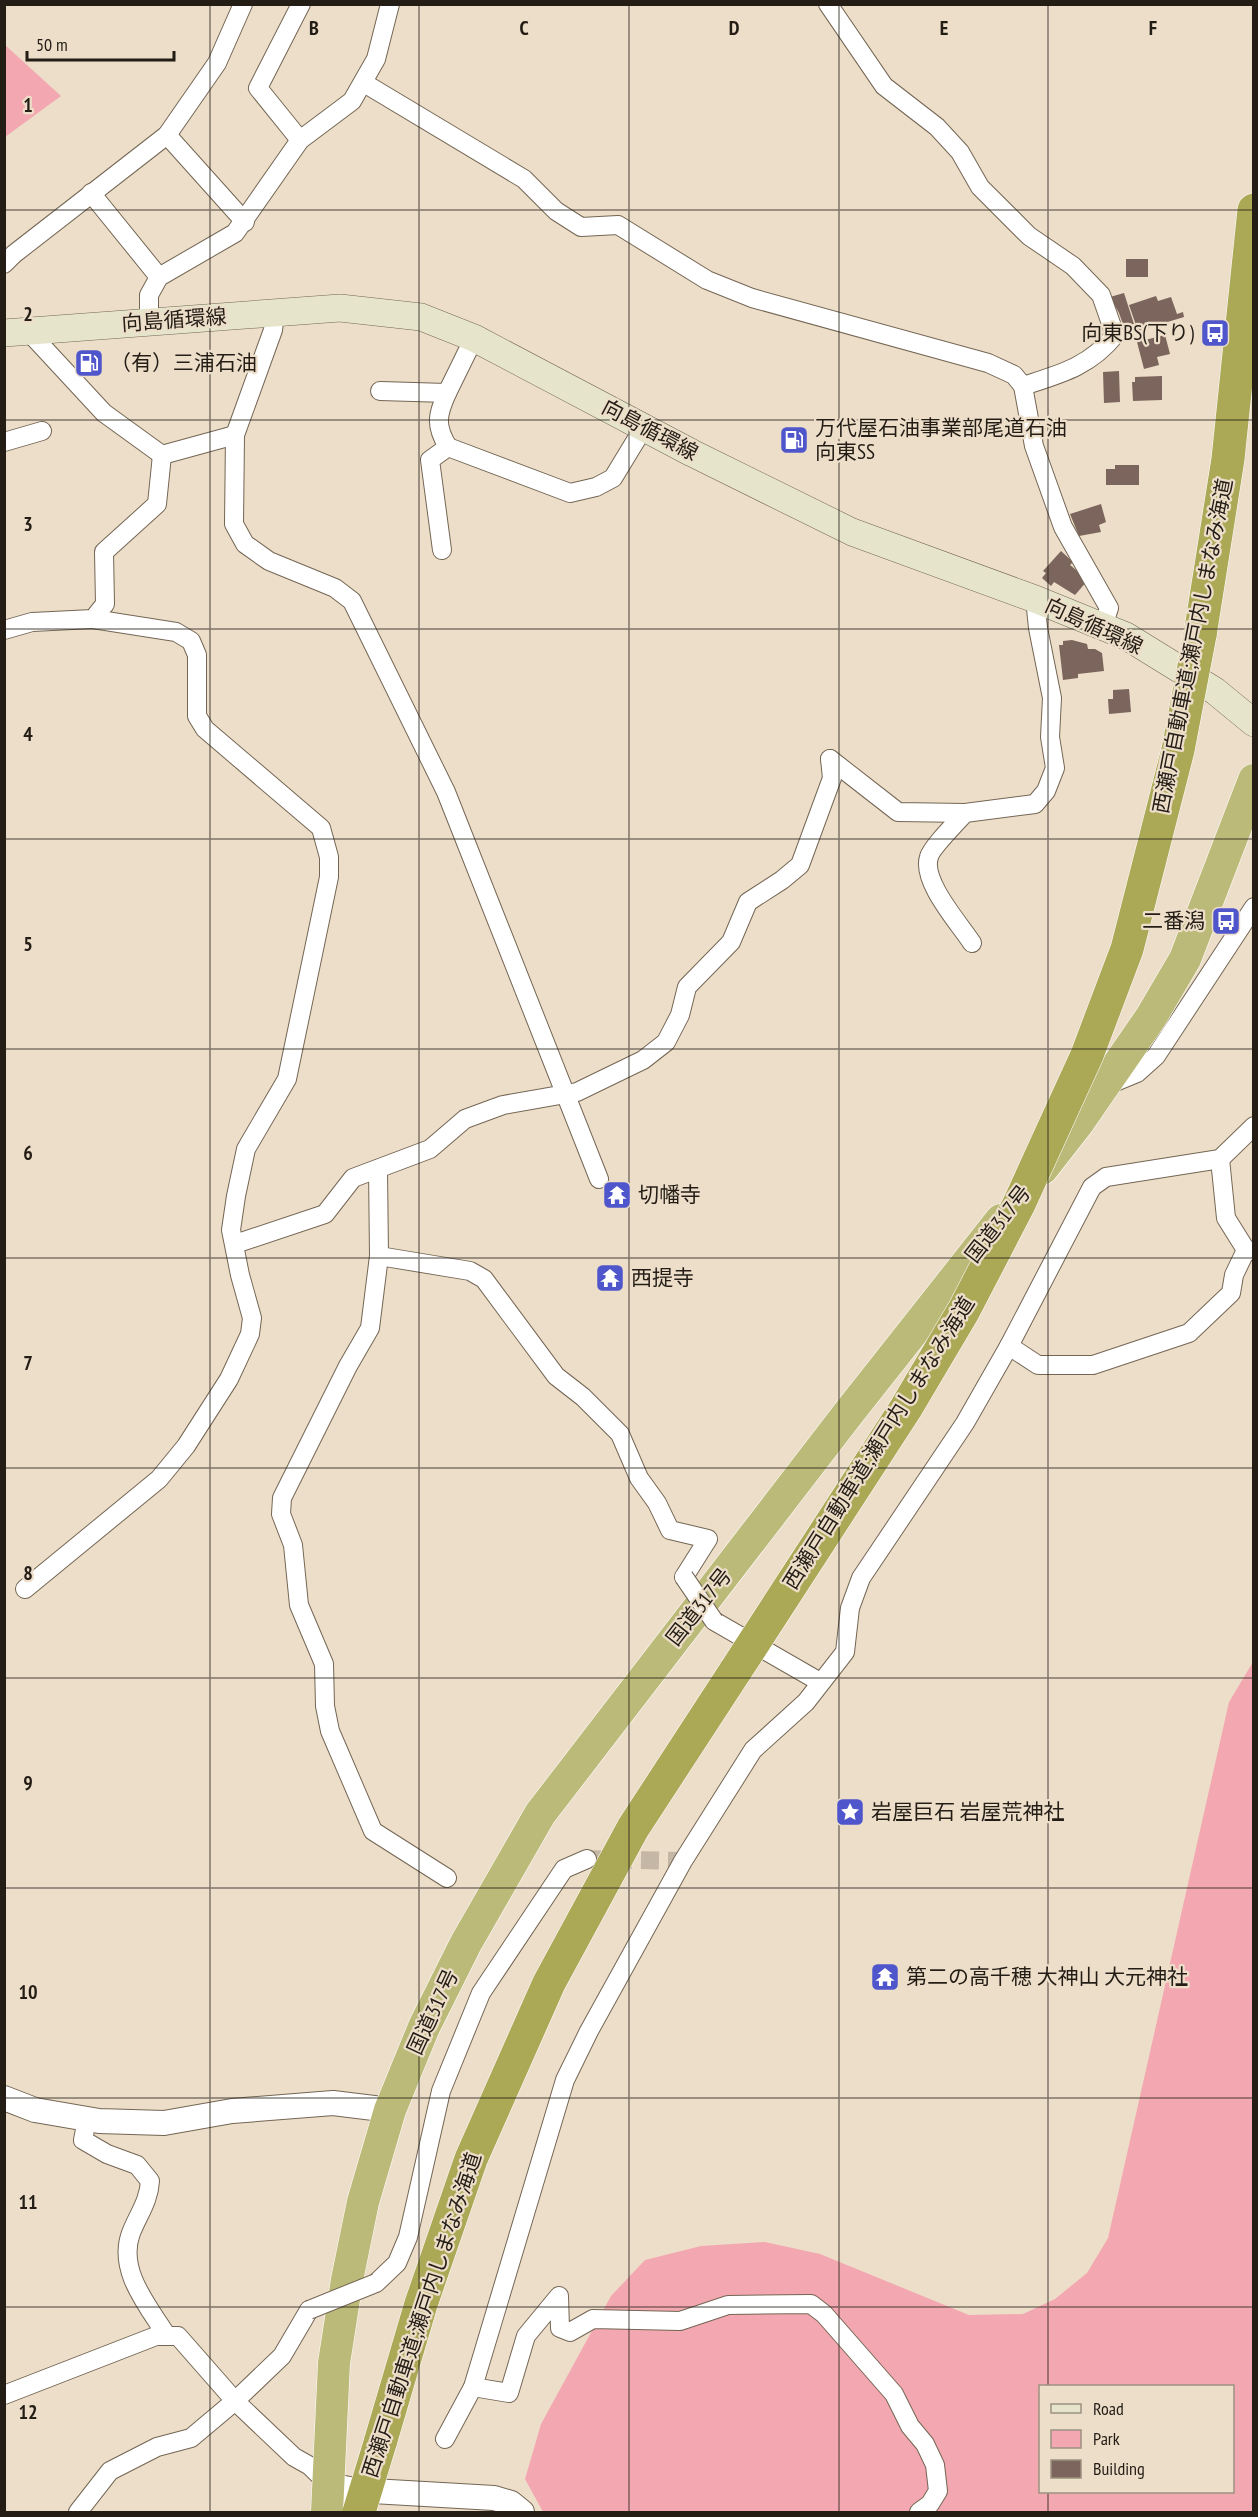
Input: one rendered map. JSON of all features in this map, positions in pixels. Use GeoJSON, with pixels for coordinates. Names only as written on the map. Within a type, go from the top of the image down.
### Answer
{"type":"FeatureCollection","features":[{"type":"Feature","properties":{"kind":"highway","name":"西瀬戸自動車道;瀬戸内しまなみ海道"},"geometry":{"type":"LineString","coordinates":[[358,2512],[421,2304],[471,2159],[526,2032],[592,1899],[633,1828],[906,1408],[964,1310],[1019,1204],[1087,1055],[1127,949],[1178,750],[1200,635],[1228,459],[1254,210]]}},
{"type":"Feature","properties":{"kind":"highway","name":"国道317号"},"geometry":{"type":"LineString","coordinates":[[328,2499],[334,2363],[347,2280],[363,2202],[390,2110],[424,2027],[466,1942],[540,1814],[847,1415],[1078,1123],[1151,1017],[1185,959],[1254,780]]}},
{"type":"Feature","properties":{"kind":"main road","name":"向島循環線"},"geometry":{"type":"LineString","coordinates":[[16,332],[340,308],[421,317],[474,338],[852,532],[1035,599],[1126,636],[1215,691],[1254,723]]}},
{"type":"Feature","properties":{"kind":"street"},"geometry":{"type":"LineString","coordinates":[[4,264],[167,135],[217,63],[243,4]]}},
{"type":"Feature","properties":{"kind":"street"},"geometry":{"type":"LineString","coordinates":[[300,140],[258,88],[301,4]]}},
{"type":"Feature","properties":{"kind":"street"},"geometry":{"type":"LineString","coordinates":[[149,322],[149,295],[159,277],[235,233],[245,222],[300,140],[352,101],[376,58],[390,4]]}},
{"type":"Feature","properties":{"kind":"street"},"geometry":{"type":"LineString","coordinates":[[828,4],[885,86],[937,127],[960,152],[980,187],[1029,236],[1073,266],[1101,295],[1115,335],[1101,353],[1067,371],[1023,386]]}},
{"type":"Feature","properties":{"kind":"street"},"geometry":{"type":"LineString","coordinates":[[364,83],[524,179],[556,211],[581,227],[618,225],[706,280],[752,298],[988,363],[1014,375],[1023,386],[1034,446],[1064,527],[1109,609],[1103,626]]}},
{"type":"Feature","properties":{"kind":"street"},"geometry":{"type":"LineString","coordinates":[[167,135],[245,222]]}},
{"type":"Feature","properties":{"kind":"street"},"geometry":{"type":"LineString","coordinates":[[91,193],[159,277]]}},
{"type":"Feature","properties":{"kind":"street"},"geometry":{"type":"LineString","coordinates":[[275,313],[273,330],[235,435],[234,524],[245,544],[269,561],[335,588],[352,601],[446,792],[599,1179]]}},
{"type":"Feature","properties":{"kind":"street"},"geometry":{"type":"LineString","coordinates":[[16,332],[104,413],[162,455]]}},
{"type":"Feature","properties":{"kind":"street"},"geometry":{"type":"LineString","coordinates":[[474,338],[439,410],[439,432],[448,447],[570,493],[596,487],[613,478],[644,427]]}},
{"type":"Feature","properties":{"kind":"street"},"geometry":{"type":"LineString","coordinates":[[380,391],[447,393]]}},
{"type":"Feature","properties":{"kind":"street"},"geometry":{"type":"LineString","coordinates":[[4,442],[42,431]]}},
{"type":"Feature","properties":{"kind":"street"},"geometry":{"type":"LineString","coordinates":[[162,455],[235,435]]}},
{"type":"Feature","properties":{"kind":"street"},"geometry":{"type":"LineString","coordinates":[[442,550],[430,460],[448,447]]}},
{"type":"Feature","properties":{"kind":"street"},"geometry":{"type":"LineString","coordinates":[[93,619],[105,604],[104,552],[157,504],[162,455]]}},
{"type":"Feature","properties":{"kind":"street"},"geometry":{"type":"LineString","coordinates":[[235,1244],[325,1214],[353,1178],[430,1149],[465,1119],[503,1105],[577,1092],[643,1060],[666,1042],[680,1015],[687,987],[731,942],[748,902],[800,865],[832,778],[830,759],[898,812],[965,813],[1035,804],[1046,791],[1055,768],[1050,737],[1052,698],[1038,628],[1035,599]]}},
{"type":"Feature","properties":{"kind":"street"},"geometry":{"type":"LineString","coordinates":[[6,624],[93,619],[176,632],[191,641],[197,655],[197,716],[205,729],[321,828],[329,856],[329,877],[287,1079],[246,1149],[231,1230],[240,1275],[252,1317],[250,1334],[229,1379],[186,1446],[159,1479],[25,1589]]}},
{"type":"Feature","properties":{"kind":"street"},"geometry":{"type":"LineString","coordinates":[[965,813],[929,856],[928,872],[936,891],[972,943]]}},
{"type":"Feature","properties":{"kind":"street"},"geometry":{"type":"LineString","coordinates":[[1103,1087],[1137,1073],[1156,1056],[1254,907]]}},
{"type":"Feature","properties":{"kind":"street"},"geometry":{"type":"LineString","coordinates":[[446,2439],[474,2387],[569,2070],[683,1861],[753,1750],[806,1702],[845,1652],[850,1608],[861,1578],[965,1423],[1009,1346],[1092,1187],[1106,1177],[1220,1158],[1254,1126]]}},
{"type":"Feature","properties":{"kind":"street"},"geometry":{"type":"LineString","coordinates":[[1009,1346],[1038,1365],[1093,1365],[1189,1334],[1231,1293],[1234,1275],[1250,1251],[1226,1218],[1220,1158]]}},
{"type":"Feature","properties":{"kind":"street"},"geometry":{"type":"LineString","coordinates":[[378,1169],[379,1256],[370,1328],[348,1366],[282,1498],[280,1514],[293,1545],[299,1605],[324,1664],[325,1706],[330,1731],[374,1831],[447,1878]]}},
{"type":"Feature","properties":{"kind":"street"},"geometry":{"type":"LineString","coordinates":[[379,1256],[470,1271],[484,1279],[556,1376],[583,1397],[620,1434],[639,1478],[657,1503],[670,1530],[708,1539],[684,1577],[714,1622],[820,1682]]}},
{"type":"Feature","properties":{"kind":"street"},"geometry":{"type":"LineString","coordinates":[[78,2512],[110,2471],[157,2446],[191,2438],[235,2401],[282,2356],[309,2310],[376,2283],[397,2263],[408,2237],[441,2091],[481,1994],[564,1869],[586,1859]]}},
{"type":"Feature","properties":{"kind":"street"},"geometry":{"type":"LineString","coordinates":[[4,2098],[35,2110],[87,2119],[164,2123],[232,2111],[333,2103],[390,2110]]}},
{"type":"Feature","properties":{"kind":"street"},"geometry":{"type":"LineString","coordinates":[[87,2119],[82,2140],[107,2154],[138,2165],[150,2181],[149,2197],[129,2238],[127,2259],[136,2287],[167,2336]]}},
{"type":"Feature","properties":{"kind":"street"},"geometry":{"type":"LineString","coordinates":[[474,2387],[508,2393],[526,2336],[559,2296],[560,2328],[570,2332],[593,2319],[680,2321],[728,2305],[811,2304],[824,2314],[894,2394],[910,2426],[925,2444],[935,2465],[938,2491],[930,2504],[919,2512]]}},
{"type":"Feature","properties":{"kind":"street"},"geometry":{"type":"LineString","coordinates":[[4,2395],[156,2336],[178,2336],[235,2401],[294,2457],[310,2466],[328,2499],[358,2512]]}},
{"type":"Feature","properties":{"kind":"street"},"geometry":{"type":"LineString","coordinates":[[328,2499],[355,2490],[494,2498],[511,2504],[522,2512]]}},
{"type":"Feature","properties":{"kind":"green space"},"geometry":{"type":"Polygon","coordinates":[[[4,44],[61,96],[5,137],[4,137],[4,44]]]}},
{"type":"Feature","properties":{"kind":"green space"},"geometry":{"type":"Polygon","coordinates":[[[1253,1662],[1253,2512],[543,2512],[525,2479],[541,2424],[611,2296],[645,2260],[701,2246],[765,2242],[820,2254],[969,2315],[1023,2314],[1055,2299],[1087,2273],[1108,2238],[1229,1702],[1253,1662]]]}},
{"type":"Feature","properties":{"kind":"building"},"geometry":{"type":"Polygon","coordinates":[[[1126,259],[1148,259],[1148,277],[1126,277],[1126,259]]]}},
{"type":"Feature","properties":{"kind":"building"},"geometry":{"type":"Polygon","coordinates":[[[1124,293],[1134,324],[1124,327],[1110,297],[1124,293]]]}},
{"type":"Feature","properties":{"kind":"building"},"geometry":{"type":"Polygon","coordinates":[[[1156,296],[1158,301],[1171,297],[1177,314],[1183,312],[1184,317],[1138,331],[1129,305],[1156,296]]]}},
{"type":"Feature","properties":{"kind":"building"},"geometry":{"type":"Polygon","coordinates":[[[1165,335],[1170,354],[1157,357],[1159,365],[1144,369],[1137,342],[1165,335]]]}},
{"type":"Feature","properties":{"kind":"building"},"geometry":{"type":"Polygon","coordinates":[[[1119,371],[1120,402],[1104,403],[1103,372],[1119,371]]]}},
{"type":"Feature","properties":{"kind":"building"},"geometry":{"type":"Polygon","coordinates":[[[1162,376],[1162,400],[1133,401],[1132,382],[1135,382],[1135,377],[1162,376]]]}},
{"type":"Feature","properties":{"kind":"building"},"geometry":{"type":"Polygon","coordinates":[[[1115,465],[1139,465],[1139,485],[1106,485],[1106,469],[1115,469],[1115,465]]]}},
{"type":"Feature","properties":{"kind":"building"},"geometry":{"type":"Polygon","coordinates":[[[1101,504],[1106,522],[1099,525],[1101,532],[1079,536],[1070,514],[1101,504]]]}},
{"type":"Feature","properties":{"kind":"building"},"geometry":{"type":"Polygon","coordinates":[[[1061,551],[1073,562],[1070,565],[1088,580],[1075,595],[1054,582],[1051,586],[1042,578],[1046,573],[1043,571],[1061,551]]]}},
{"type":"Feature","properties":{"kind":"building"},"geometry":{"type":"Polygon","coordinates":[[[1072,640],[1087,644],[1088,649],[1095,649],[1102,653],[1104,671],[1078,674],[1078,678],[1063,680],[1059,645],[1063,645],[1063,641],[1072,640]]]}},
{"type":"Feature","properties":{"kind":"building"},"geometry":{"type":"Polygon","coordinates":[[[1129,689],[1131,712],[1109,714],[1108,699],[1113,699],[1113,690],[1129,689]]]}},
{"type":"Feature","properties":{"kind":"tunnel"},"geometry":{"type":"LineString","coordinates":[[587,1859],[683,1861]]}},
{"type":"Feature","properties":{"kind":"place","name":"向東BS(下り)"},"geometry":{"type":"Point","coordinates":[1215,333]}},
{"type":"Feature","properties":{"kind":"place","name":"（有）三浦石油"},"geometry":{"type":"Point","coordinates":[89,363]}},
{"type":"Feature","properties":{"kind":"place","name":"万代屋石油事業部尾道石油 向東SS"},"geometry":{"type":"Point","coordinates":[794,440]}},
{"type":"Feature","properties":{"kind":"place","name":"二番潟"},"geometry":{"type":"Point","coordinates":[1226,921]}},
{"type":"Feature","properties":{"kind":"place","name":"切幡寺"},"geometry":{"type":"Point","coordinates":[617,1195]}},
{"type":"Feature","properties":{"kind":"place","name":"西提寺"},"geometry":{"type":"Point","coordinates":[610,1278]}},
{"type":"Feature","properties":{"kind":"place","name":"岩屋巨石 岩屋荒神社"},"geometry":{"type":"Point","coordinates":[850,1812]}},
{"type":"Feature","properties":{"kind":"place","name":"第二の高千穂 大神山 大元神社"},"geometry":{"type":"Point","coordinates":[885,1977]}}]}
